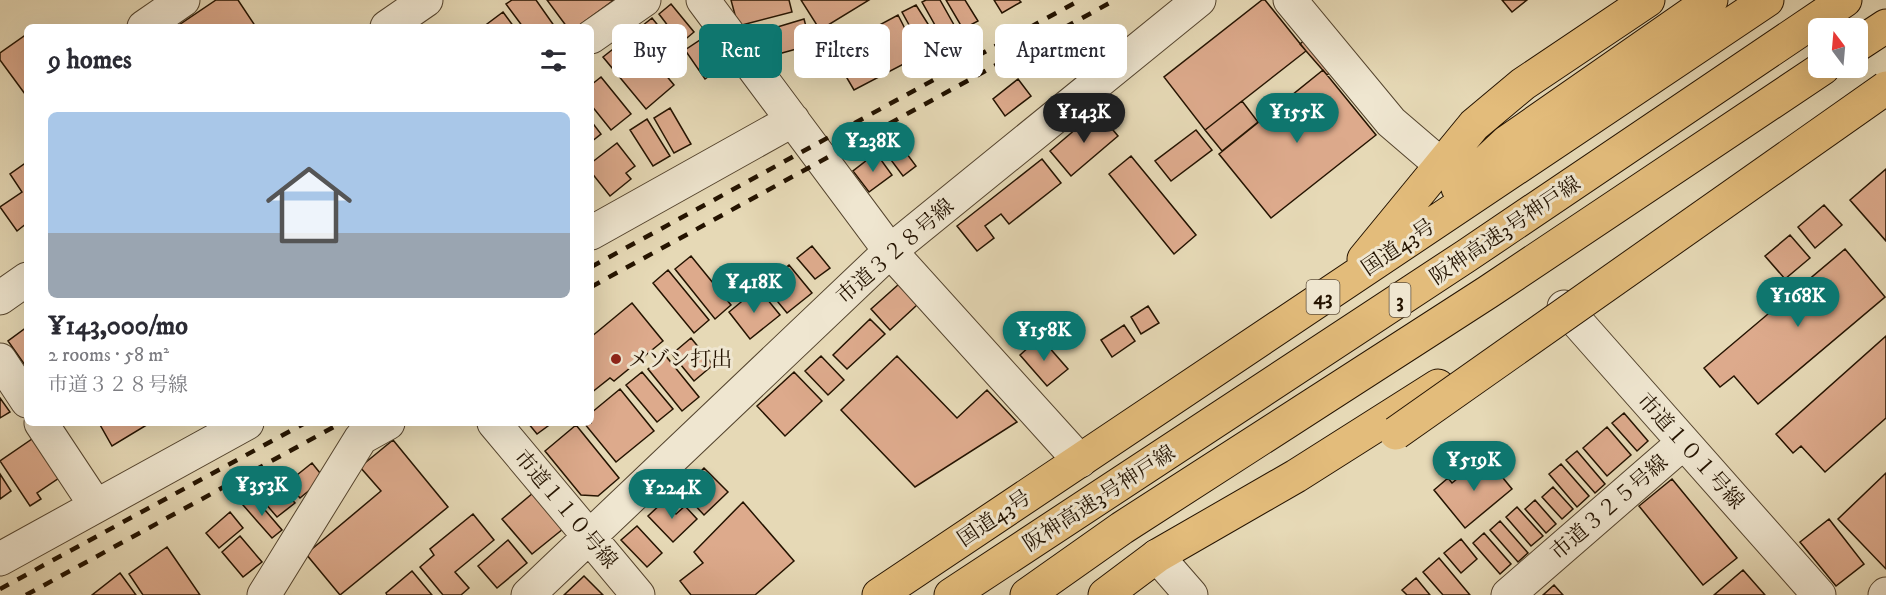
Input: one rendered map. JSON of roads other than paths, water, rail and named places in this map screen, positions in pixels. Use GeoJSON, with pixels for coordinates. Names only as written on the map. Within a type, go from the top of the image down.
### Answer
{"type":"FeatureCollection","features":[{"type":"Feature","properties":{"kind":"highway"},"geometry":{"type":"LineString","coordinates":[[1344,283],[1474,125],[1523,84],[1648,0]]}},
{"type":"Feature","properties":{"kind":"highway"},"geometry":{"type":"LineString","coordinates":[[1384,257],[1507,142],[1711,0]]}},
{"type":"Feature","properties":{"kind":"highway","name":"国道43号"},"geometry":{"type":"LineString","coordinates":[[879,595],[1767,0]]}},
{"type":"Feature","properties":{"kind":"highway","name":"阪神高速3号神戸線"},"geometry":{"type":"LineString","coordinates":[[951,595],[1466,256],[1845,0]]}},
{"type":"Feature","properties":{"kind":"highway"},"geometry":{"type":"LineString","coordinates":[[1868,38],[1886,26]]}},
{"type":"Feature","properties":{"kind":"highway"},"geometry":{"type":"LineString","coordinates":[[1105,595],[1157,556],[1296,476],[1564,307],[1886,76]]}},
{"type":"Feature","properties":{"kind":"highway","name":"阪神高速3号神戸線"},"geometry":{"type":"LineString","coordinates":[[1027,595],[1122,528],[1488,292],[1808,78]]}},
{"type":"Feature","properties":{"kind":"highway"},"geometry":{"type":"LineString","coordinates":[[1157,556],[1396,433],[1886,88]]}},
{"type":"Feature","properties":{"kind":"street"},"geometry":{"type":"LineString","coordinates":[[148,24],[183,0]]}},
{"type":"Feature","properties":{"kind":"street"},"geometry":{"type":"LineString","coordinates":[[387,16],[426,0]]}},
{"type":"Feature","properties":{"kind":"street"},"geometry":{"type":"LineString","coordinates":[[594,35],[644,0]]}},
{"type":"Feature","properties":{"kind":"street"},"geometry":{"type":"LineString","coordinates":[[703,0],[890,251],[1080,461]]}},
{"type":"Feature","properties":{"kind":"street","name":"市道３２８号線"},"geometry":{"type":"LineString","coordinates":[[528,595],[587,536],[890,251],[1199,0]]}},
{"type":"Feature","properties":{"kind":"street"},"geometry":{"type":"LineString","coordinates":[[1290,0],[1391,122],[1440,164]]}},
{"type":"Feature","properties":{"kind":"street"},"geometry":{"type":"LineString","coordinates":[[594,231],[793,120]]}},
{"type":"Feature","properties":{"kind":"street"},"geometry":{"type":"LineString","coordinates":[[0,298],[24,281]]}},
{"type":"Feature","properties":{"kind":"street","name":"市道１０１号線"},"geometry":{"type":"LineString","coordinates":[[1564,307],[1819,595]]}},
{"type":"Feature","properties":{"kind":"street"},"geometry":{"type":"LineString","coordinates":[[0,360],[24,396]]}},
{"type":"Feature","properties":{"kind":"street"},"geometry":{"type":"LineString","coordinates":[[43,426],[96,506]]}},
{"type":"Feature","properties":{"kind":"street"},"geometry":{"type":"LineString","coordinates":[[0,559],[242,426]]}},
{"type":"Feature","properties":{"kind":"street"},"geometry":{"type":"LineString","coordinates":[[264,595],[362,438],[383,426]]}},
{"type":"Feature","properties":{"kind":"street","name":"市道１１０号線"},"geometry":{"type":"LineString","coordinates":[[496,426],[638,595]]}},
{"type":"Feature","properties":{"kind":"street","name":"市道３２５号線"},"geometry":{"type":"LineString","coordinates":[[1508,595],[1683,443]]}},
{"type":"Feature","properties":{"kind":"street"},"geometry":{"type":"LineString","coordinates":[[1157,556],[1191,595]]}},
{"type":"Feature","properties":{"kind":"railway"},"geometry":{"type":"LineString","coordinates":[[594,265],[1080,0]]}},
{"type":"Feature","properties":{"kind":"railway"},"geometry":{"type":"LineString","coordinates":[[594,285],[1115,0]]}},
{"type":"Feature","properties":{"kind":"railway"},"geometry":{"type":"LineString","coordinates":[[0,589],[299,426]]}},
{"type":"Feature","properties":{"kind":"railway"},"geometry":{"type":"LineString","coordinates":[[26,595],[336,426]]}},
{"type":"Feature","properties":{"kind":"place","name":"メゾン打出"},"geometry":{"type":"Point","coordinates":[616,359]}}]}
